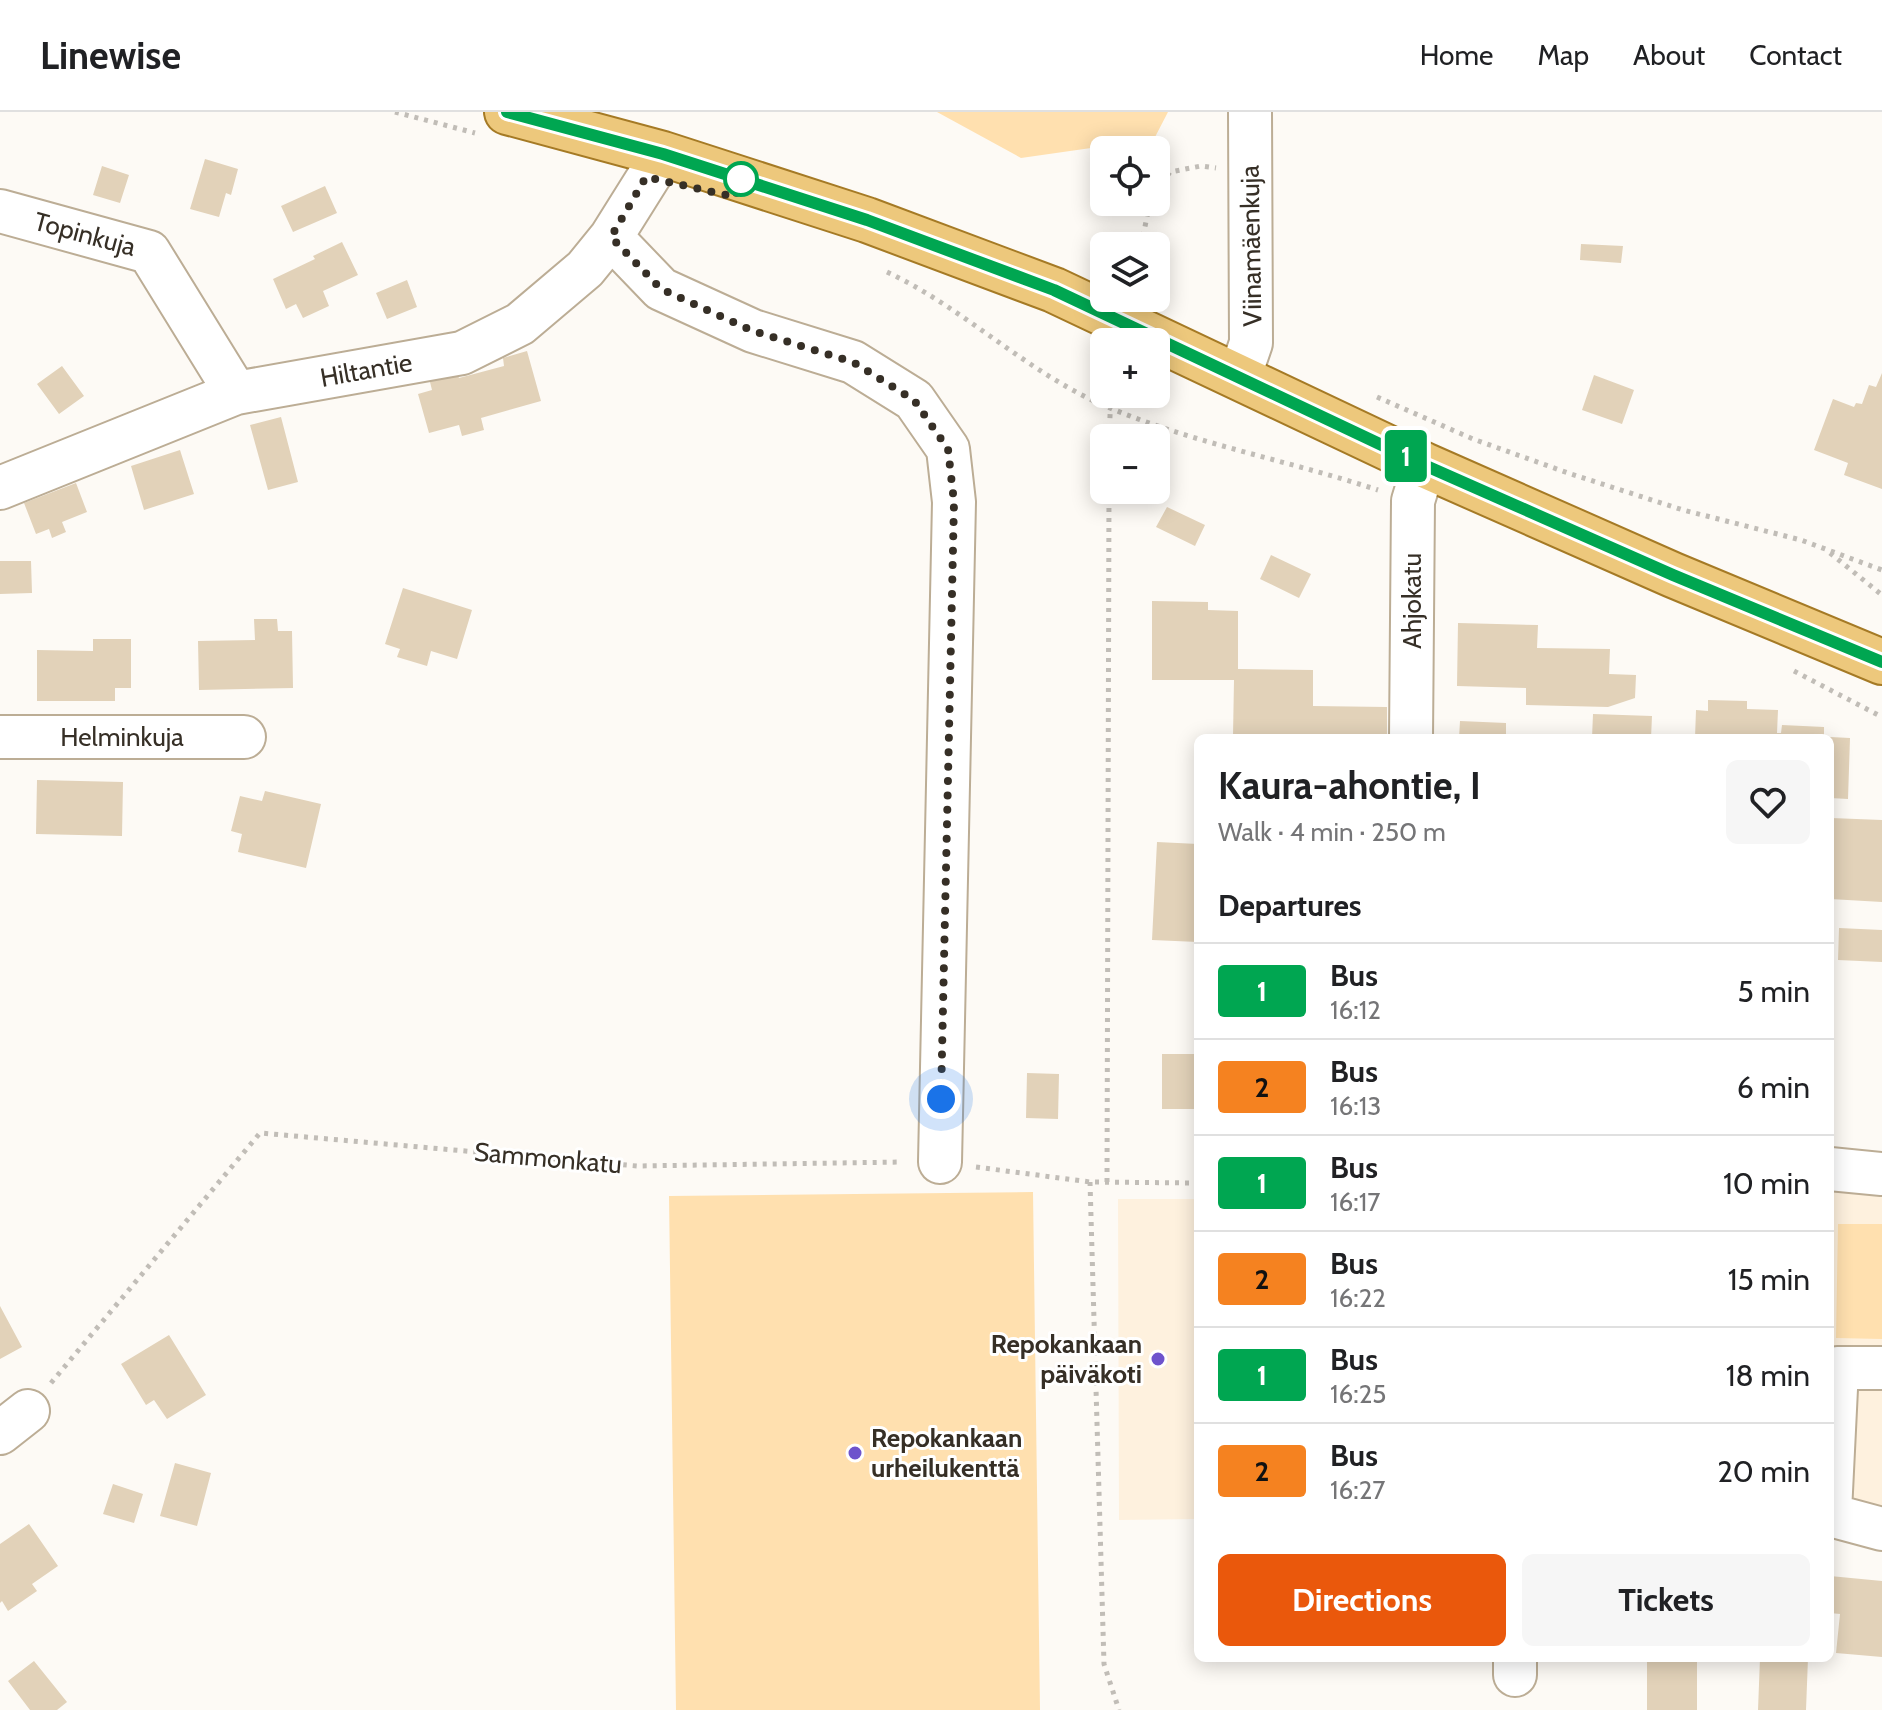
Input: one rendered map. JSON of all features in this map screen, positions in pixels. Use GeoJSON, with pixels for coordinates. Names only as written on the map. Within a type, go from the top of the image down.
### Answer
{"type":"FeatureCollection","features":[{"type":"Feature","properties":{"kind":"main road"},"geometry":{"type":"LineString","coordinates":[[497,124],[663,154],[867,220],[1054,290],[1239,378],[1419,483],[1673,575],[1882,662]]}},
{"type":"Feature","properties":{"kind":"street","name":"Viinamäenkuja"},"geometry":{"type":"LineString","coordinates":[[1239,378],[1251,343],[1250,112]]}},
{"type":"Feature","properties":{"kind":"street","name":"Hiltantie"},"geometry":{"type":"LineString","coordinates":[[0,488],[236,393],[462,353],[520,324],[585,269],[611,237],[663,154]]}},
{"type":"Feature","properties":{"kind":"street","name":"Topinkuja"},"geometry":{"type":"LineString","coordinates":[[0,211],[149,252],[236,393]]}},
{"type":"Feature","properties":{"kind":"street"},"geometry":{"type":"LineString","coordinates":[[611,237],[661,289],[753,331],[853,362],[914,400],[948,449],[954,502],[940,1162]]}},
{"type":"Feature","properties":{"kind":"street","name":"Ahjokatu"},"geometry":{"type":"LineString","coordinates":[[1411,734],[1419,483]]}},
{"type":"Feature","properties":{"kind":"street","name":"Helminkuja"},"geometry":{"type":"LineString","coordinates":[[0,737],[244,737]]}},
{"type":"Feature","properties":{"kind":"street"},"geometry":{"type":"LineString","coordinates":[[1834,1169],[1882,1174]]}},
{"type":"Feature","properties":{"kind":"street"},"geometry":{"type":"LineString","coordinates":[[1834,1431],[1837,1368],[1882,1368]]}},
{"type":"Feature","properties":{"kind":"street"},"geometry":{"type":"LineString","coordinates":[[1834,1515],[1882,1529]]}},
{"type":"Feature","properties":{"kind":"path"},"geometry":{"type":"LineString","coordinates":[[395,112],[497,124]]}},
{"type":"Feature","properties":{"kind":"path"},"geometry":{"type":"LineString","coordinates":[[1170,172],[1201,166],[1249,174]]}},
{"type":"Feature","properties":{"kind":"path"},"geometry":{"type":"LineString","coordinates":[[883,270],[938,299],[992,340],[1090,398]]}},
{"type":"Feature","properties":{"kind":"path"},"geometry":{"type":"LineString","coordinates":[[1372,394],[1473,439],[1568,473],[1683,510],[1801,540],[1882,570]]}},
{"type":"Feature","properties":{"kind":"path"},"geometry":{"type":"LineString","coordinates":[[1109,424],[1109,408],[1204,440],[1319,471],[1419,483]]}},
{"type":"Feature","properties":{"kind":"path"},"geometry":{"type":"LineString","coordinates":[[1107,1182],[1109,504]]}},
{"type":"Feature","properties":{"kind":"path"},"geometry":{"type":"LineString","coordinates":[[1824,549],[1882,595]]}},
{"type":"Feature","properties":{"kind":"path"},"geometry":{"type":"LineString","coordinates":[[1784,666],[1882,717]]}},
{"type":"Feature","properties":{"kind":"path","name":"Sammonkatu"},"geometry":{"type":"LineString","coordinates":[[14,1422],[260,1133],[637,1166],[940,1162],[1090,1182],[1194,1183]]}},
{"type":"Feature","properties":{"kind":"path"},"geometry":{"type":"LineString","coordinates":[[1090,1182],[1104,1664],[1119,1710]]}},
{"type":"Feature","properties":{"kind":"shaded area"},"geometry":{"type":"Polygon","coordinates":[[[937,112],[1168,112],[1156,136],[1090,136],[1090,148],[1021,158],[937,112]]]}},
{"type":"Feature","properties":{"kind":"shaded area"},"geometry":{"type":"Polygon","coordinates":[[[1834,1184],[1882,1189],[1882,1510],[1834,1496],[1834,1184]]]}},
{"type":"Feature","properties":{"kind":"shaded area","name":"Repokankaan urheilukenttä"},"geometry":{"type":"Polygon","coordinates":[[[1033,1192],[1040,1710],[676,1710],[669,1196],[1033,1192]]]}},
{"type":"Feature","properties":{"kind":"shaded area","name":"Repokankaan päiväkoti"},"geometry":{"type":"Polygon","coordinates":[[[1118,1199],[1194,1199],[1194,1519],[1119,1520],[1118,1199]]]}},
{"type":"Feature","properties":{"kind":"shaded area"},"geometry":{"type":"Polygon","coordinates":[[[1838,1224],[1882,1224],[1882,1339],[1836,1338],[1838,1224]]]}},
{"type":"Feature","properties":{"kind":"building"},"geometry":{"type":"Polygon","coordinates":[[[205,159],[238,169],[231,195],[226,193],[219,217],[190,209],[205,159]]]}},
{"type":"Feature","properties":{"kind":"building"},"geometry":{"type":"Polygon","coordinates":[[[102,166],[129,175],[120,203],[93,195],[102,166]]]}},
{"type":"Feature","properties":{"kind":"building"},"geometry":{"type":"Polygon","coordinates":[[[325,186],[337,213],[293,232],[281,206],[325,186]]]}},
{"type":"Feature","properties":{"kind":"building"},"geometry":{"type":"Polygon","coordinates":[[[342,242],[358,275],[323,291],[329,306],[303,318],[296,304],[286,309],[273,279],[342,242]]]}},
{"type":"Feature","properties":{"kind":"building"},"geometry":{"type":"Polygon","coordinates":[[[1581,244],[1623,246],[1621,263],[1580,260],[1581,244]]]}},
{"type":"Feature","properties":{"kind":"building"},"geometry":{"type":"Polygon","coordinates":[[[407,280],[417,307],[387,319],[376,293],[407,280]]]}},
{"type":"Feature","properties":{"kind":"building"},"geometry":{"type":"Polygon","coordinates":[[[527,351],[541,401],[481,418],[484,430],[462,436],[459,425],[429,433],[418,394],[432,390],[429,378],[456,370],[459,378],[504,366],[503,358],[527,351]]]}},
{"type":"Feature","properties":{"kind":"building"},"geometry":{"type":"Polygon","coordinates":[[[62,366],[84,396],[59,414],[37,384],[62,366]]]}},
{"type":"Feature","properties":{"kind":"building"},"geometry":{"type":"Polygon","coordinates":[[[1882,373],[1882,489],[1844,475],[1848,463],[1814,450],[1833,399],[1854,407],[1856,403],[1862,404],[1869,385],[1876,387],[1882,373]]]}},
{"type":"Feature","properties":{"kind":"building"},"geometry":{"type":"Polygon","coordinates":[[[1594,375],[1634,390],[1622,424],[1582,410],[1594,375]]]}},
{"type":"Feature","properties":{"kind":"building"},"geometry":{"type":"Polygon","coordinates":[[[281,417],[298,482],[268,490],[250,425],[281,417]]]}},
{"type":"Feature","properties":{"kind":"building"},"geometry":{"type":"Polygon","coordinates":[[[180,450],[194,494],[144,510],[131,466],[180,450]]]}},
{"type":"Feature","properties":{"kind":"building"},"geometry":{"type":"Polygon","coordinates":[[[76,483],[87,512],[62,522],[66,532],[52,538],[49,529],[36,534],[24,503],[76,483]]]}},
{"type":"Feature","properties":{"kind":"building"},"geometry":{"type":"Polygon","coordinates":[[[1167,507],[1205,525],[1195,546],[1156,527],[1167,507]]]}},
{"type":"Feature","properties":{"kind":"building"},"geometry":{"type":"Polygon","coordinates":[[[1271,555],[1311,574],[1299,598],[1260,579],[1271,555]]]}},
{"type":"Feature","properties":{"kind":"building"},"geometry":{"type":"Polygon","coordinates":[[[0,561],[31,561],[32,593],[0,594],[0,561]]]}},
{"type":"Feature","properties":{"kind":"building"},"geometry":{"type":"Polygon","coordinates":[[[403,588],[472,610],[457,659],[431,651],[427,666],[397,657],[400,649],[385,644],[403,588]]]}},
{"type":"Feature","properties":{"kind":"building"},"geometry":{"type":"Polygon","coordinates":[[[1152,601],[1208,602],[1208,610],[1238,611],[1238,669],[1313,670],[1313,706],[1387,707],[1387,734],[1233,734],[1234,680],[1152,680],[1152,601]]]}},
{"type":"Feature","properties":{"kind":"building"},"geometry":{"type":"Polygon","coordinates":[[[254,619],[277,619],[278,631],[292,631],[293,688],[199,690],[198,641],[255,640],[254,619]]]}},
{"type":"Feature","properties":{"kind":"building"},"geometry":{"type":"Polygon","coordinates":[[[1458,623],[1538,625],[1537,648],[1610,649],[1609,674],[1636,675],[1635,698],[1608,707],[1526,705],[1526,688],[1457,686],[1458,623]]]}},
{"type":"Feature","properties":{"kind":"building"},"geometry":{"type":"Polygon","coordinates":[[[93,639],[131,639],[131,688],[115,688],[115,701],[37,701],[37,650],[93,651],[93,639]]]}},
{"type":"Feature","properties":{"kind":"building"},"geometry":{"type":"Polygon","coordinates":[[[1708,700],[1747,701],[1747,709],[1778,710],[1777,733],[1781,733],[1782,725],[1824,727],[1824,734],[1695,734],[1696,710],[1708,711],[1708,700]]]}},
{"type":"Feature","properties":{"kind":"building"},"geometry":{"type":"Polygon","coordinates":[[[1593,714],[1652,716],[1651,734],[1592,734],[1593,714]]]}},
{"type":"Feature","properties":{"kind":"building"},"geometry":{"type":"Polygon","coordinates":[[[1460,721],[1506,723],[1506,734],[1459,734],[1460,721]]]}},
{"type":"Feature","properties":{"kind":"building"},"geometry":{"type":"Polygon","coordinates":[[[1834,737],[1850,738],[1848,799],[1834,798],[1834,737]]]}},
{"type":"Feature","properties":{"kind":"building"},"geometry":{"type":"Polygon","coordinates":[[[37,780],[123,782],[122,836],[36,834],[37,780]]]}},
{"type":"Feature","properties":{"kind":"building"},"geometry":{"type":"Polygon","coordinates":[[[265,791],[321,804],[306,868],[238,852],[242,834],[231,831],[240,796],[262,801],[265,791]]]}},
{"type":"Feature","properties":{"kind":"building"},"geometry":{"type":"Polygon","coordinates":[[[1834,818],[1882,820],[1882,902],[1834,899],[1834,818]]]}},
{"type":"Feature","properties":{"kind":"building"},"geometry":{"type":"Polygon","coordinates":[[[1157,842],[1194,844],[1194,942],[1152,940],[1157,842]]]}},
{"type":"Feature","properties":{"kind":"building"},"geometry":{"type":"Polygon","coordinates":[[[1839,928],[1882,930],[1882,962],[1838,960],[1839,928]]]}},
{"type":"Feature","properties":{"kind":"building"},"geometry":{"type":"Polygon","coordinates":[[[1162,1054],[1194,1054],[1194,1109],[1162,1109],[1162,1054]]]}},
{"type":"Feature","properties":{"kind":"building"},"geometry":{"type":"Polygon","coordinates":[[[1027,1073],[1059,1074],[1058,1119],[1026,1118],[1027,1073]]]}},
{"type":"Feature","properties":{"kind":"building"},"geometry":{"type":"Polygon","coordinates":[[[0,1306],[22,1347],[0,1359],[0,1306]]]}},
{"type":"Feature","properties":{"kind":"building"},"geometry":{"type":"Polygon","coordinates":[[[169,1335],[206,1395],[167,1419],[154,1400],[146,1405],[121,1364],[169,1335]]]}},
{"type":"Feature","properties":{"kind":"building"},"geometry":{"type":"Polygon","coordinates":[[[175,1463],[211,1473],[197,1526],[160,1516],[175,1463]]]}},
{"type":"Feature","properties":{"kind":"building"},"geometry":{"type":"Polygon","coordinates":[[[113,1484],[143,1494],[134,1523],[103,1514],[113,1484]]]}},
{"type":"Feature","properties":{"kind":"building"},"geometry":{"type":"Polygon","coordinates":[[[29,1524],[58,1566],[32,1584],[37,1591],[8,1611],[2,1601],[0,1603],[0,1544],[29,1524]]]}},
{"type":"Feature","properties":{"kind":"building"},"geometry":{"type":"Polygon","coordinates":[[[1834,1576],[1882,1581],[1882,1657],[1836,1653],[1840,1614],[1834,1613],[1834,1576]]]}},
{"type":"Feature","properties":{"kind":"building"},"geometry":{"type":"Polygon","coordinates":[[[34,1661],[67,1702],[57,1710],[30,1710],[8,1681],[34,1661]]]}},
{"type":"Feature","properties":{"kind":"building"},"geometry":{"type":"Polygon","coordinates":[[[1647,1662],[1697,1662],[1697,1710],[1647,1710],[1647,1662]]]}},
{"type":"Feature","properties":{"kind":"building"},"geometry":{"type":"Polygon","coordinates":[[[1760,1662],[1808,1662],[1806,1710],[1758,1710],[1760,1662]]]}},
{"type":"Feature","properties":{"kind":"bus line","name":"1"},"geometry":{"type":"LineString","coordinates":[[507,112],[663,154],[867,220],[1054,290],[1424,465],[1673,575],[1882,662]]}},
{"type":"Feature","properties":{"kind":"place","name":"Repokankaan päiväkoti"},"geometry":{"type":"Point","coordinates":[1158,1359]}},
{"type":"Feature","properties":{"kind":"place","name":"Repokankaan urheilukenttä"},"geometry":{"type":"Point","coordinates":[855,1453]}},
{"type":"Feature","properties":{"kind":"route"},"geometry":{"type":"LineString","coordinates":[[741,179],[735,197],[646,177],[611,237],[661,289],[753,331],[853,362],[914,400],[948,449],[954,502],[941,1099]]}}]}
